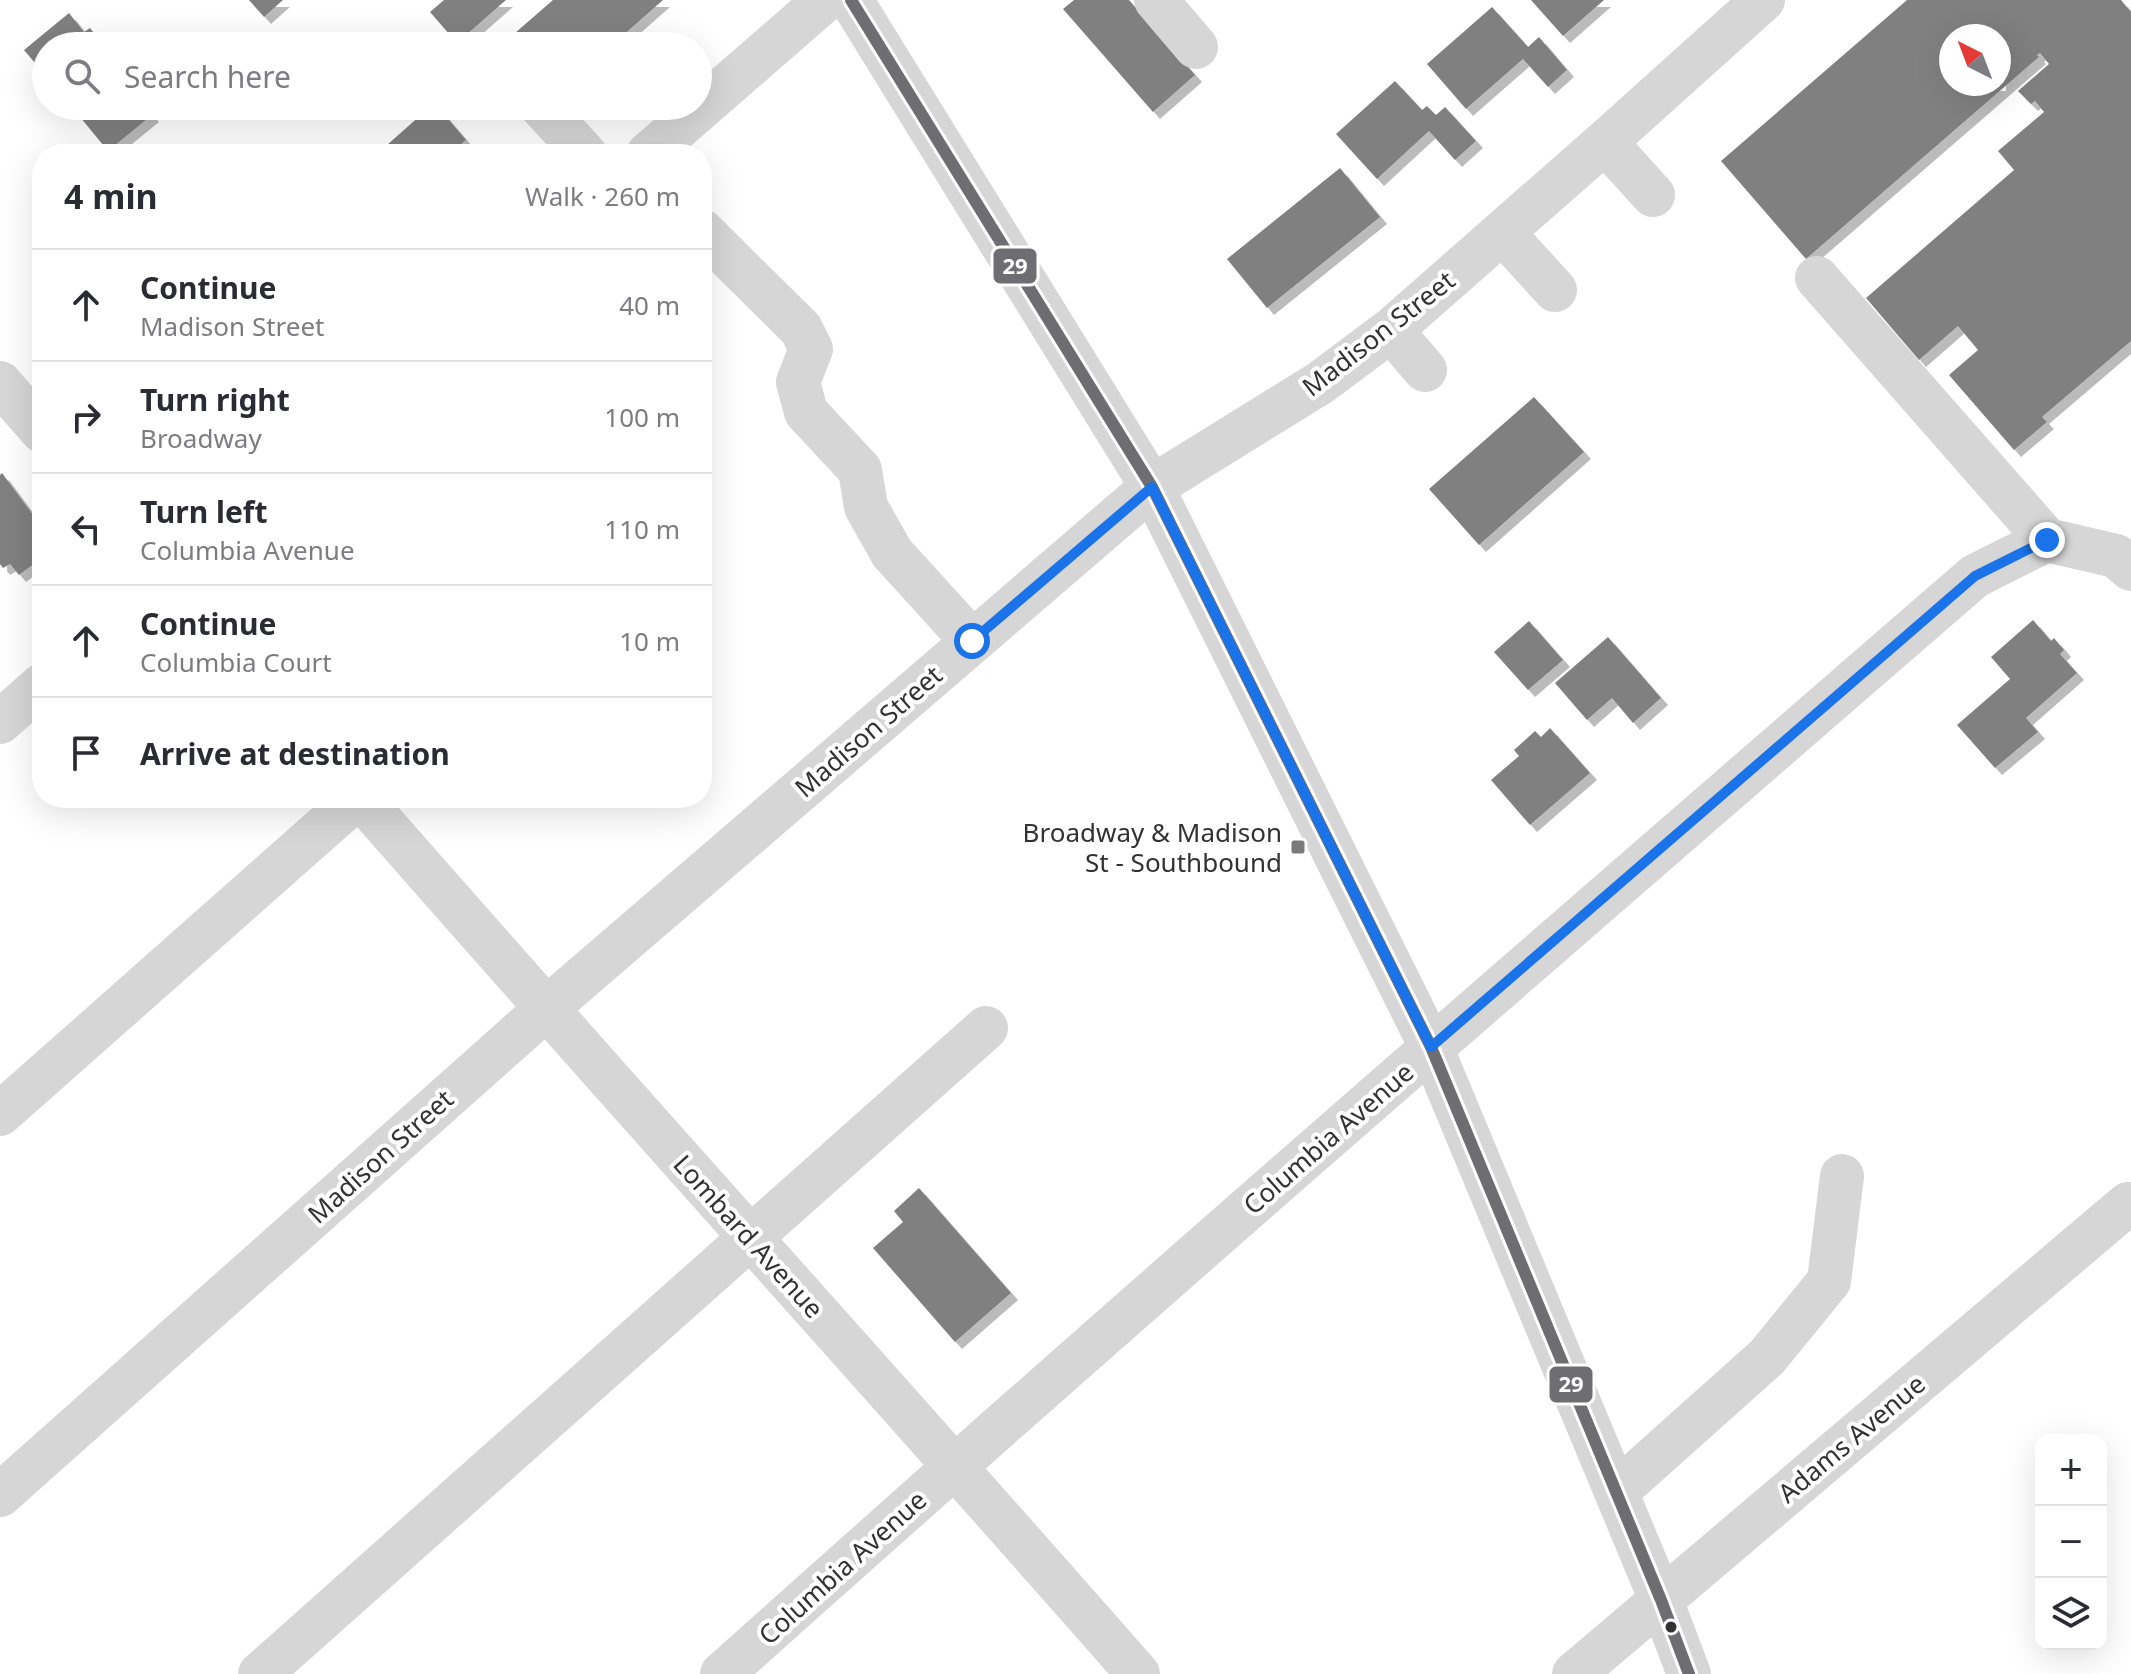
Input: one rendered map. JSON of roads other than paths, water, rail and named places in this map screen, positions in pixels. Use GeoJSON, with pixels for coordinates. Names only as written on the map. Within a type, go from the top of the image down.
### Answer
{"type":"FeatureCollection","features":[{"type":"Feature","properties":{"kind":"street"},"geometry":{"type":"LineString","coordinates":[[712,98],[825,0]]}},
{"type":"Feature","properties":{"kind":"street"},"geometry":{"type":"LineString","coordinates":[[851,0],[1152,487],[1431,1047],[1689,1674]]}},
{"type":"Feature","properties":{"kind":"street"},"geometry":{"type":"LineString","coordinates":[[1156,0],[1196,47]]}},
{"type":"Feature","properties":{"kind":"street","name":"Madison Street"},"geometry":{"type":"LineString","coordinates":[[0,1495],[546,1009],[1152,487],[1320,383],[1391,330],[1763,0]]}},
{"type":"Feature","properties":{"kind":"street"},"geometry":{"type":"LineString","coordinates":[[554,120],[576,144]]}},
{"type":"Feature","properties":{"kind":"street"},"geometry":{"type":"LineString","coordinates":[[659,144],[687,120]]}},
{"type":"Feature","properties":{"kind":"street"},"geometry":{"type":"LineString","coordinates":[[1605,142],[1653,195]]}},
{"type":"Feature","properties":{"kind":"street"},"geometry":{"type":"LineString","coordinates":[[1503,233],[1555,290]]}},
{"type":"Feature","properties":{"kind":"street"},"geometry":{"type":"LineString","coordinates":[[712,241],[801,329],[811,349],[798,382],[806,412],[860,470],[866,507],[892,553],[972,641]]}},
{"type":"Feature","properties":{"kind":"street"},"geometry":{"type":"LineString","coordinates":[[1817,278],[2047,540],[2116,556],[2131,569]]}},
{"type":"Feature","properties":{"kind":"street"},"geometry":{"type":"LineString","coordinates":[[1391,330],[1425,370]]}},
{"type":"Feature","properties":{"kind":"street"},"geometry":{"type":"LineString","coordinates":[[0,383],[32,420]]}},
{"type":"Feature","properties":{"kind":"street","name":"Columbia Avenue"},"geometry":{"type":"LineString","coordinates":[[722,1674],[1431,1047],[1975,576],[2047,540]]}},
{"type":"Feature","properties":{"kind":"street"},"geometry":{"type":"LineString","coordinates":[[0,722],[32,694]]}},
{"type":"Feature","properties":{"kind":"street"},"geometry":{"type":"LineString","coordinates":[[0,1114],[348,808]]}},
{"type":"Feature","properties":{"kind":"street","name":"Lombard Avenue"},"geometry":{"type":"LineString","coordinates":[[368,808],[955,1465],[1136,1674]]}},
{"type":"Feature","properties":{"kind":"street"},"geometry":{"type":"LineString","coordinates":[[260,1674],[986,1028]]}},
{"type":"Feature","properties":{"kind":"street"},"geometry":{"type":"LineString","coordinates":[[1616,1492],[1767,1357],[1829,1281],[1842,1176]]}},
{"type":"Feature","properties":{"kind":"street","name":"Adams Avenue"},"geometry":{"type":"LineString","coordinates":[[1574,1674],[2128,1204]]}},
{"type":"Feature","properties":{"kind":"place","name":"Broadway & Madison St - Southbound"},"geometry":{"type":"Point","coordinates":[1298,847]}}]}
